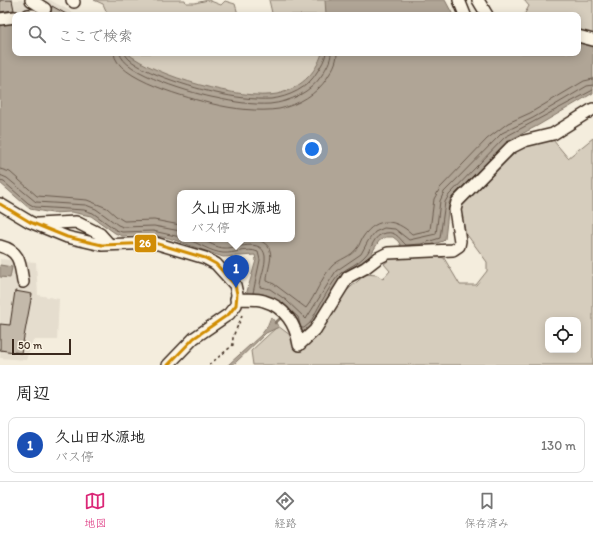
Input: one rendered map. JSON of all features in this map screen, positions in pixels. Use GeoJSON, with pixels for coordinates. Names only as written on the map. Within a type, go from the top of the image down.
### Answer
{"type":"FeatureCollection","features":[{"type":"Feature","properties":{"kind":"street"},"geometry":{"type":"LineString","coordinates":[[31,0],[44,10]]}},
{"type":"Feature","properties":{"kind":"street"},"geometry":{"type":"LineString","coordinates":[[459,0],[464,12]]}},
{"type":"Feature","properties":{"kind":"street"},"geometry":{"type":"LineString","coordinates":[[478,0],[485,12]]}},
{"type":"Feature","properties":{"kind":"street"},"geometry":{"type":"LineString","coordinates":[[0,19],[12,17]]}},
{"type":"Feature","properties":{"kind":"street"},"geometry":{"type":"LineString","coordinates":[[581,37],[593,40]]}},
{"type":"Feature","properties":{"kind":"street"},"geometry":{"type":"LineString","coordinates":[[240,299],[264,301],[280,308],[291,320],[300,345],[315,330],[348,277],[388,253],[453,250],[459,246],[460,241],[455,210],[457,202],[502,154],[524,141],[553,134],[593,109]]}},
{"type":"Feature","properties":{"kind":"street"},"geometry":{"type":"LineString","coordinates":[[0,204],[35,224],[67,237],[91,244],[155,243],[205,258],[216,264],[235,285],[240,299]]}},
{"type":"Feature","properties":{"kind":"street"},"geometry":{"type":"LineString","coordinates":[[35,224],[76,222],[100,234],[109,244]]}},
{"type":"Feature","properties":{"kind":"street"},"geometry":{"type":"LineString","coordinates":[[0,246],[10,248],[17,254],[23,282]]}},
{"type":"Feature","properties":{"kind":"street"},"geometry":{"type":"LineString","coordinates":[[168,365],[194,338],[229,314],[240,299]]}},
{"type":"Feature","properties":{"kind":"path"},"geometry":{"type":"LineString","coordinates":[[209,365],[233,345],[232,336],[240,323],[240,299]]}},
{"type":"Feature","properties":{"kind":"shaded area"},"geometry":{"type":"Polygon","coordinates":[[[0,0],[50,0],[72,12],[12,12],[12,17],[0,24],[0,0]]]}},
{"type":"Feature","properties":{"kind":"shaded area"},"geometry":{"type":"Polygon","coordinates":[[[94,0],[185,0],[186,3],[195,3],[208,0],[221,5],[225,1],[235,4],[237,12],[107,12],[103,4],[94,0]]]}},
{"type":"Feature","properties":{"kind":"shaded area"},"geometry":{"type":"Polygon","coordinates":[[[269,0],[332,0],[334,12],[272,12],[269,0]]]}},
{"type":"Feature","properties":{"kind":"shaded area"},"geometry":{"type":"Polygon","coordinates":[[[524,0],[593,0],[593,37],[581,34],[581,12],[526,12],[529,6],[524,0]]]}},
{"type":"Feature","properties":{"kind":"shaded area"},"geometry":{"type":"Polygon","coordinates":[[[116,56],[329,56],[305,93],[208,99],[116,56]]]}},
{"type":"Feature","properties":{"kind":"shaded area"},"geometry":{"type":"Polygon","coordinates":[[[593,138],[593,365],[253,365],[251,351],[278,326],[294,338],[301,352],[328,317],[344,293],[366,274],[377,275],[383,279],[390,271],[384,264],[394,256],[430,255],[444,258],[460,285],[476,285],[487,271],[487,262],[462,228],[456,211],[492,172],[525,145],[553,140],[568,158],[593,138]]]}},
{"type":"Feature","properties":{"kind":"shaded area"},"geometry":{"type":"Polygon","coordinates":[[[0,259],[36,262],[38,295],[59,299],[57,340],[33,340],[26,360],[0,358],[0,259]]]}},
{"type":"Feature","properties":{"kind":"water"},"geometry":{"type":"Polygon","coordinates":[[[325,0],[445,0],[451,12],[326,12],[325,0]]]}},
{"type":"Feature","properties":{"kind":"water"},"geometry":{"type":"Polygon","coordinates":[[[12,22],[12,56],[131,56],[157,70],[199,85],[243,94],[262,95],[285,92],[306,80],[316,68],[321,56],[581,56],[581,41],[593,44],[593,93],[508,141],[452,197],[449,203],[445,239],[443,241],[422,248],[402,248],[398,241],[393,237],[386,237],[379,241],[367,261],[313,326],[302,336],[294,320],[246,295],[256,260],[255,255],[223,257],[180,242],[295,242],[295,190],[177,190],[177,241],[148,235],[122,236],[115,233],[91,216],[71,212],[52,213],[30,209],[0,183],[0,24],[12,22]]]}},
{"type":"Feature","properties":{"kind":"water"},"geometry":{"type":"Polygon","coordinates":[[[0,265],[12,267],[10,278],[0,277],[0,265]]]}},
{"type":"Feature","properties":{"kind":"water"},"geometry":{"type":"Polygon","coordinates":[[[271,317],[279,327],[266,333],[233,365],[228,365],[261,335],[267,327],[271,317]]]}},
{"type":"Feature","properties":{"kind":"building"},"geometry":{"type":"Polygon","coordinates":[[[0,0],[12,0],[14,10],[0,12],[0,0]]]}},
{"type":"Feature","properties":{"kind":"building"},"geometry":{"type":"Polygon","coordinates":[[[52,6],[63,12],[51,12],[52,6]]]}},
{"type":"Feature","properties":{"kind":"building"},"geometry":{"type":"Polygon","coordinates":[[[15,291],[32,294],[21,353],[0,350],[0,324],[10,325],[15,291]]]}},
{"type":"Feature","properties":{"kind":"waterway"},"geometry":{"type":"LineString","coordinates":[[275,323],[283,316]]}},
{"type":"Feature","properties":{"kind":"transit line","name":"26"},"geometry":{"type":"LineString","coordinates":[[0,204],[30,222],[67,237],[102,245],[155,243],[205,258],[216,264],[235,285],[237,294],[236,305],[229,314],[194,338],[168,365]]}},
{"type":"Feature","properties":{"kind":"place","name":"久山田水源地"},"geometry":{"type":"Point","coordinates":[236,288]}}]}
